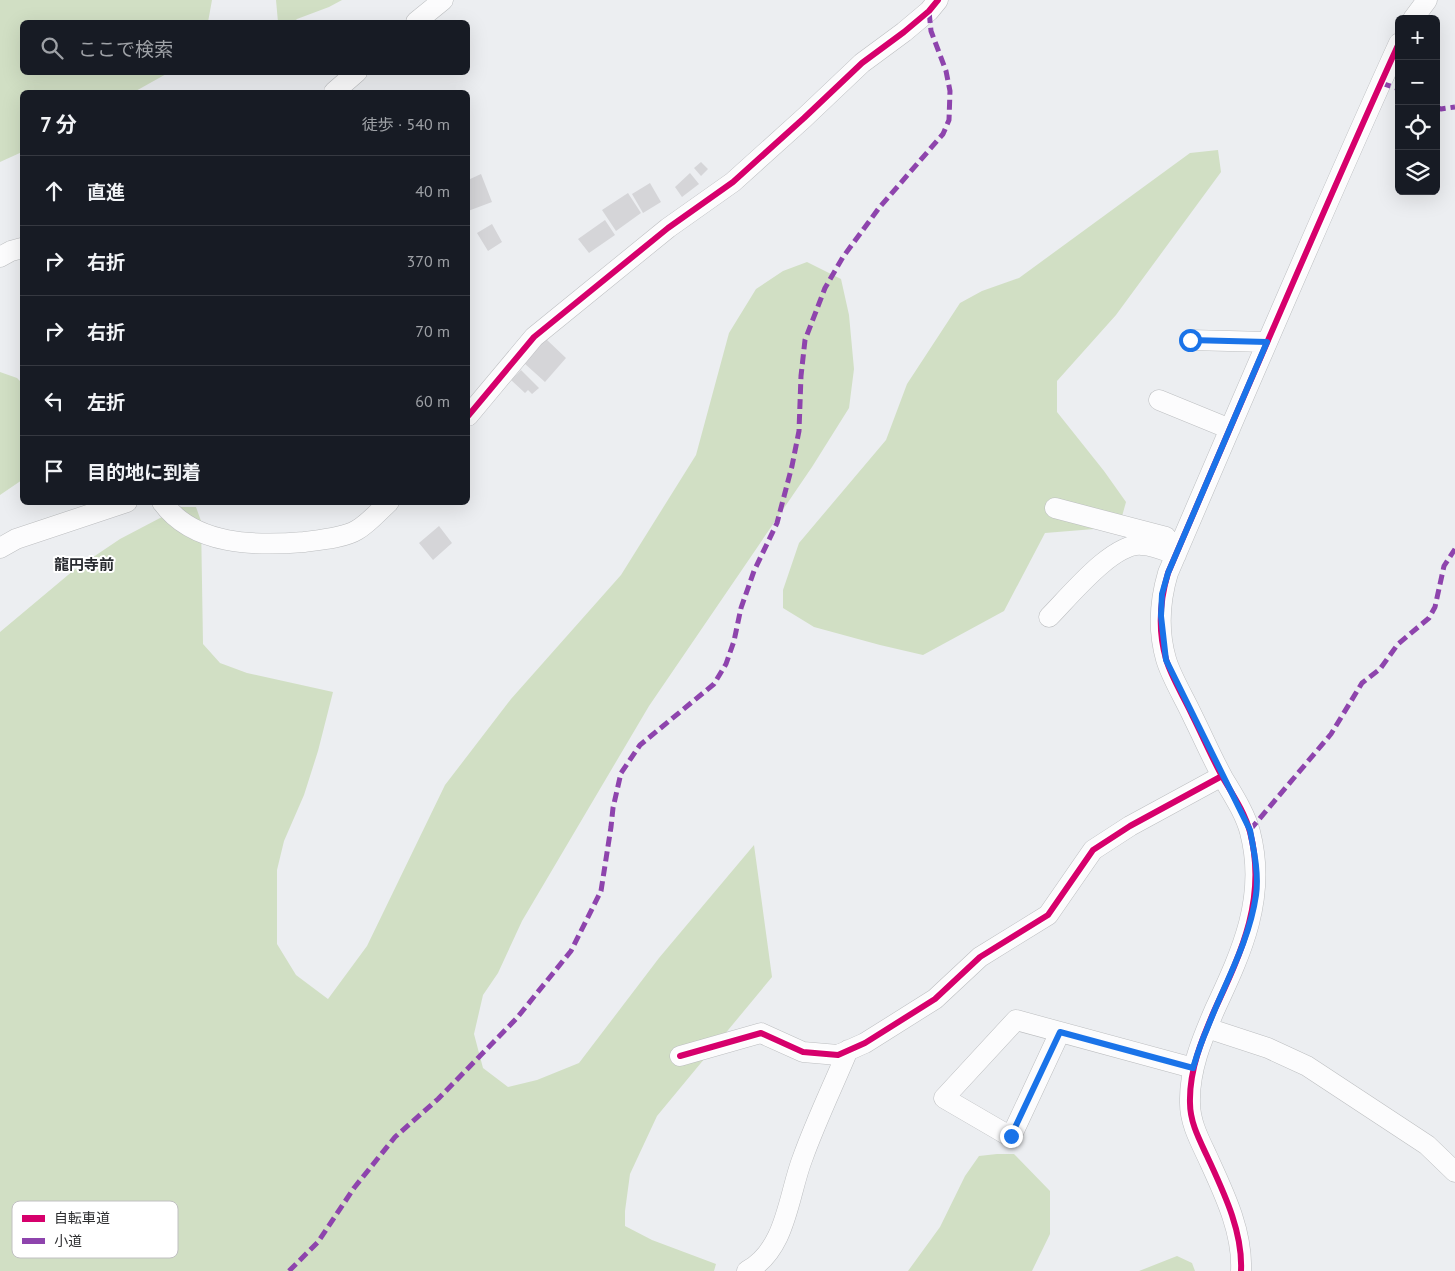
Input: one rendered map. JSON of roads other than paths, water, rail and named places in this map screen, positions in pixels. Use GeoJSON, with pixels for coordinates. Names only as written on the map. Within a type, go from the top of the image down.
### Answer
{"type":"FeatureCollection","features":[{"type":"Feature","properties":{"kind":"street"},"geometry":{"type":"LineString","coordinates":[[418,20],[443,0]]}},
{"type":"Feature","properties":{"kind":"street"},"geometry":{"type":"LineString","coordinates":[[470,414],[534,337],[668,228],[733,182],[862,63],[904,32],[929,11],[938,0]]}},
{"type":"Feature","properties":{"kind":"street"},"geometry":{"type":"LineString","coordinates":[[1416,15],[1427,0]]}},
{"type":"Feature","properties":{"kind":"street"},"geometry":{"type":"LineString","coordinates":[[1240,1271],[1237,1233],[1227,1202],[1192,1122],[1190,1104],[1193,1068],[1207,1028],[1237,960],[1250,923],[1256,894],[1254,850],[1250,830],[1166,660],[1161,616],[1162,594],[1179,548],[1267,342],[1395,53]]}},
{"type":"Feature","properties":{"kind":"street"},"geometry":{"type":"LineString","coordinates":[[336,90],[354,75]]}},
{"type":"Feature","properties":{"kind":"street"},"geometry":{"type":"LineString","coordinates":[[0,258],[11,251],[20,249]]}},
{"type":"Feature","properties":{"kind":"street"},"geometry":{"type":"LineString","coordinates":[[1190,340],[1267,342]]}},
{"type":"Feature","properties":{"kind":"street"},"geometry":{"type":"LineString","coordinates":[[1159,400],[1230,429]]}},
{"type":"Feature","properties":{"kind":"street"},"geometry":{"type":"LineString","coordinates":[[0,548],[16,539],[118,505]]}},
{"type":"Feature","properties":{"kind":"street"},"geometry":{"type":"LineString","coordinates":[[164,505],[184,524],[206,534],[226,540],[256,543],[325,540],[356,531],[386,505]]}},
{"type":"Feature","properties":{"kind":"street"},"geometry":{"type":"LineString","coordinates":[[1055,508],[1179,548]]}},
{"type":"Feature","properties":{"kind":"street"},"geometry":{"type":"LineString","coordinates":[[1049,617],[1110,556],[1127,546],[1142,544],[1179,548]]}},
{"type":"Feature","properties":{"kind":"street"},"geometry":{"type":"LineString","coordinates":[[680,1056],[761,1033],[803,1052],[838,1055],[865,1043],[935,999],[980,956],[1048,914],[1093,850],[1130,826],[1222,776]]}},
{"type":"Feature","properties":{"kind":"street"},"geometry":{"type":"LineString","coordinates":[[1060,1032],[1011,1136],[944,1098],[1016,1020],[1193,1068]]}},
{"type":"Feature","properties":{"kind":"street"},"geometry":{"type":"LineString","coordinates":[[1207,1028],[1268,1048],[1307,1066],[1427,1145],[1455,1172]]}},
{"type":"Feature","properties":{"kind":"street"},"geometry":{"type":"LineString","coordinates":[[747,1271],[758,1265],[776,1240],[787,1211],[802,1158],[848,1050]]}},
{"type":"Feature","properties":{"kind":"district","name":"龍円寺前"},"geometry":{"type":"Point","coordinates":[84,565]}}]}
